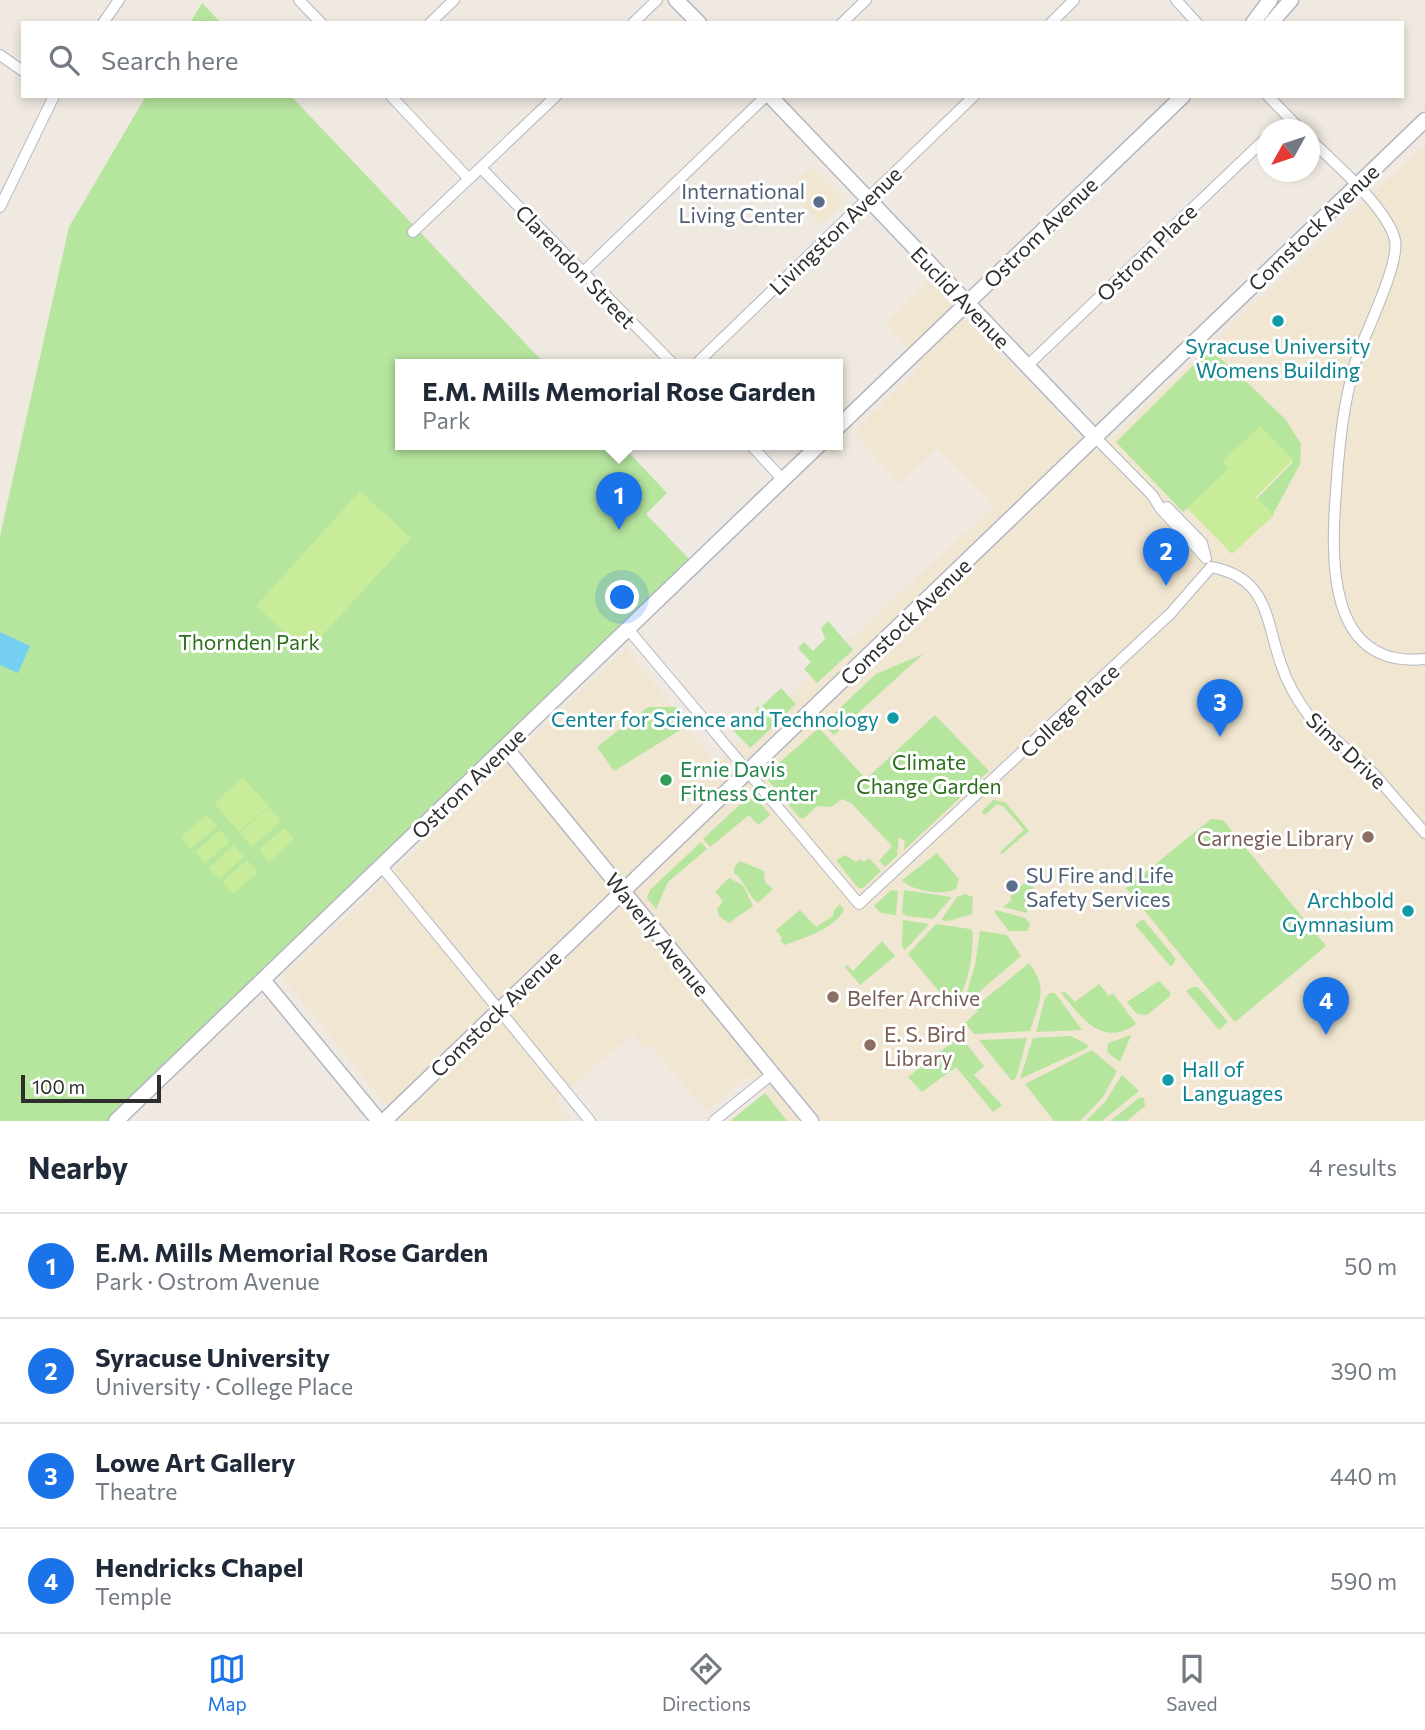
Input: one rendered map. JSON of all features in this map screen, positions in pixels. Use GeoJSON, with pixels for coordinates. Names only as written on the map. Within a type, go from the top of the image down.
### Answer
{"type":"FeatureCollection","features":[{"type":"Feature","properties":{"kind":"street"},"geometry":{"type":"LineString","coordinates":[[104,21],[119,0]]}},
{"type":"Feature","properties":{"kind":"street"},"geometry":{"type":"LineString","coordinates":[[299,0],[319,21]]}},
{"type":"Feature","properties":{"kind":"street"},"geometry":{"type":"LineString","coordinates":[[432,21],[454,0]]}},
{"type":"Feature","properties":{"kind":"street"},"geometry":{"type":"LineString","coordinates":[[635,21],[657,0]]}},
{"type":"Feature","properties":{"kind":"street"},"geometry":{"type":"LineString","coordinates":[[676,0],[697,21]]}},
{"type":"Feature","properties":{"kind":"street"},"geometry":{"type":"LineString","coordinates":[[844,21],[866,0]]}},
{"type":"Feature","properties":{"kind":"street"},"geometry":{"type":"LineString","coordinates":[[1053,21],[1074,0]]}},
{"type":"Feature","properties":{"kind":"street"},"geometry":{"type":"LineString","coordinates":[[1176,0],[1195,21]]}},
{"type":"Feature","properties":{"kind":"street"},"geometry":{"type":"LineString","coordinates":[[1254,21],[1270,0]]}},
{"type":"Feature","properties":{"kind":"street"},"geometry":{"type":"LineString","coordinates":[[1273,21],[1292,0]]}},
{"type":"Feature","properties":{"kind":"street"},"geometry":{"type":"LineString","coordinates":[[0,55],[21,70]]}},
{"type":"Feature","properties":{"kind":"street"},"geometry":{"type":"LineString","coordinates":[[0,207],[53,98]]}},
{"type":"Feature","properties":{"kind":"street"},"geometry":{"type":"LineString","coordinates":[[393,98],[469,178]]}},
{"type":"Feature","properties":{"kind":"street"},"geometry":{"type":"LineString","coordinates":[[413,232],[554,98]]}},
{"type":"Feature","properties":{"kind":"street"},"geometry":{"type":"LineString","coordinates":[[583,272],[766,98]]}},
{"type":"Feature","properties":{"kind":"street","name":"Euclid Avenue"},"geometry":{"type":"LineString","coordinates":[[770,98],[1153,496],[1160,508],[1209,562]]}},
{"type":"Feature","properties":{"kind":"street","name":"Livingston Avenue"},"geometry":{"type":"LineString","coordinates":[[701,359],[972,98]]}},
{"type":"Feature","properties":{"kind":"street","name":"Ostrom Avenue"},"geometry":{"type":"LineString","coordinates":[[843,422],[1181,98]]}},
{"type":"Feature","properties":{"kind":"street"},"geometry":{"type":"LineString","coordinates":[[1270,98],[1290,119]]}},
{"type":"Feature","properties":{"kind":"street","name":"Comstock Avenue"},"geometry":{"type":"LineString","coordinates":[[384,1121],[1425,120]]}},
{"type":"Feature","properties":{"kind":"street","name":"Ostrom Place"},"geometry":{"type":"LineString","coordinates":[[1027,366],[1257,147]]}},
{"type":"Feature","properties":{"kind":"street"},"geometry":{"type":"LineString","coordinates":[[1320,149],[1356,187],[1392,232],[1395,257],[1370,318],[1345,400],[1334,521],[1333,556],[1337,593],[1352,628],[1377,651],[1402,659],[1425,659]]}},
{"type":"Feature","properties":{"kind":"street","name":"Clarendon Street"},"geometry":{"type":"LineString","coordinates":[[481,167],[668,359]]}},
{"type":"Feature","properties":{"kind":"street"},"geometry":{"type":"LineString","coordinates":[[756,450],[783,480]]}},
{"type":"Feature","properties":{"kind":"street","name":"Ostrom Avenue"},"geometry":{"type":"LineString","coordinates":[[116,1121],[814,450]]}},
{"type":"Feature","properties":{"kind":"street","name":"College Place"},"geometry":{"type":"LineString","coordinates":[[748,771],[859,904],[1171,614],[1209,562]]}},
{"type":"Feature","properties":{"kind":"street","name":"Sims Drive"},"geometry":{"type":"LineString","coordinates":[[1209,562],[1233,573],[1253,588],[1262,600],[1280,664],[1299,702],[1396,796],[1425,832]]}},
{"type":"Feature","properties":{"kind":"street"},"geometry":{"type":"LineString","coordinates":[[628,629],[748,771]]}},
{"type":"Feature","properties":{"kind":"street","name":"Waverly Avenue"},"geometry":{"type":"LineString","coordinates":[[505,747],[811,1121]]}},
{"type":"Feature","properties":{"kind":"street"},"geometry":{"type":"LineString","coordinates":[[382,867],[590,1121]]}},
{"type":"Feature","properties":{"kind":"street"},"geometry":{"type":"LineString","coordinates":[[263,980],[379,1121]]}},
{"type":"Feature","properties":{"kind":"street"},"geometry":{"type":"LineString","coordinates":[[714,1121],[772,1074]]}},
{"type":"Feature","properties":{"kind":"shaded area"},"geometry":{"type":"Polygon","coordinates":[[[1425,145],[1425,1121],[787,1121],[747,1076],[706,1111],[651,1046],[645,1048],[633,1034],[555,1101],[570,1121],[399,1121],[283,977],[626,648],[716,764],[994,506],[937,448],[899,484],[854,433],[922,364],[886,323],[929,281],[1095,452],[1425,145]]]}},
{"type":"Feature","properties":{"kind":"shaded area"},"geometry":{"type":"Polygon","coordinates":[[[811,166],[846,201],[822,225],[786,191],[811,166]]]}},
{"type":"Feature","properties":{"kind":"green space"},"geometry":{"type":"Polygon","coordinates":[[[202,3],[219,21],[191,21],[202,3]]]}},
{"type":"Feature","properties":{"kind":"green space","name":"Thornden Park"},"geometry":{"type":"Polygon","coordinates":[[[145,98],[293,98],[540,359],[395,359],[395,450],[627,450],[667,493],[646,514],[690,560],[108,1121],[0,1121],[0,536],[69,227],[145,98]]]}},
{"type":"Feature","properties":{"kind":"green space"},"geometry":{"type":"Polygon","coordinates":[[[1209,350],[1230,366],[1286,420],[1301,444],[1300,464],[1270,520],[1254,502],[1293,462],[1261,429],[1225,464],[1229,469],[1183,512],[1116,442],[1209,350]]]}},
{"type":"Feature","properties":{"kind":"green space"},"geometry":{"type":"Polygon","coordinates":[[[1260,426],[1293,460],[1256,497],[1274,515],[1232,554],[1187,508],[1229,469],[1222,462],[1260,426]]]}},
{"type":"Feature","properties":{"kind":"green space"},"geometry":{"type":"Polygon","coordinates":[[[360,491],[411,538],[307,652],[256,606],[360,491]]]}},
{"type":"Feature","properties":{"kind":"green space"},"geometry":{"type":"Polygon","coordinates":[[[828,621],[853,650],[817,683],[804,669],[811,662],[798,648],[804,642],[813,651],[825,639],[821,628],[828,621]]]}},
{"type":"Feature","properties":{"kind":"green space"},"geometry":{"type":"Polygon","coordinates":[[[923,654],[834,735],[823,724],[876,674],[923,654]]]}},
{"type":"Feature","properties":{"kind":"green space"},"geometry":{"type":"Polygon","coordinates":[[[781,688],[796,704],[781,718],[773,718],[762,706],[781,688]]]}},
{"type":"Feature","properties":{"kind":"green space"},"geometry":{"type":"Polygon","coordinates":[[[758,706],[773,721],[776,718],[779,721],[750,748],[730,727],[735,723],[743,726],[757,712],[755,709],[758,706]]]}},
{"type":"Feature","properties":{"kind":"green space"},"geometry":{"type":"Polygon","coordinates":[[[648,707],[676,707],[690,724],[614,771],[597,747],[648,707]]]}},
{"type":"Feature","properties":{"kind":"green space","name":"Climate Change Garden"},"geometry":{"type":"Polygon","coordinates":[[[935,715],[989,771],[904,850],[905,841],[899,837],[897,856],[885,867],[879,861],[892,846],[852,804],[842,799],[831,807],[817,806],[803,819],[767,779],[772,769],[819,728],[866,779],[935,715]]]}},
{"type":"Feature","properties":{"kind":"green space"},"geometry":{"type":"Polygon","coordinates":[[[243,778],[269,806],[239,832],[214,803],[243,778]]]}},
{"type":"Feature","properties":{"kind":"green space"},"geometry":{"type":"Polygon","coordinates":[[[747,798],[758,800],[770,815],[758,825],[749,815],[710,847],[703,839],[747,798]]]}},
{"type":"Feature","properties":{"kind":"green space"},"geometry":{"type":"Polygon","coordinates":[[[993,800],[1005,802],[1029,831],[1002,854],[1000,852],[1024,830],[1004,807],[997,804],[985,815],[981,812],[993,800]]]}},
{"type":"Feature","properties":{"kind":"green space"},"geometry":{"type":"Polygon","coordinates":[[[269,807],[282,821],[252,847],[240,833],[269,807]]]}},
{"type":"Feature","properties":{"kind":"green space"},"geometry":{"type":"Polygon","coordinates":[[[206,815],[217,826],[191,849],[181,837],[206,815]]]}},
{"type":"Feature","properties":{"kind":"green space"},"geometry":{"type":"Polygon","coordinates":[[[1211,819],[1223,820],[1326,946],[1235,1022],[1126,888],[1211,819]]]}},
{"type":"Feature","properties":{"kind":"green space"},"geometry":{"type":"Polygon","coordinates":[[[284,828],[294,839],[269,862],[259,850],[284,828]]]}},
{"type":"Feature","properties":{"kind":"green space"},"geometry":{"type":"Polygon","coordinates":[[[220,830],[230,841],[205,864],[195,852],[220,830]]]}},
{"type":"Feature","properties":{"kind":"green space"},"geometry":{"type":"Polygon","coordinates":[[[701,842],[707,849],[668,882],[656,909],[647,898],[650,890],[701,842]]]}},
{"type":"Feature","properties":{"kind":"green space"},"geometry":{"type":"Polygon","coordinates":[[[234,845],[244,857],[219,879],[209,868],[234,845]]]}},
{"type":"Feature","properties":{"kind":"green space"},"geometry":{"type":"Polygon","coordinates":[[[937,853],[959,879],[956,889],[944,892],[928,891],[913,887],[902,880],[937,853]]]}},
{"type":"Feature","properties":{"kind":"green space"},"geometry":{"type":"Polygon","coordinates":[[[845,855],[856,862],[859,859],[864,862],[869,858],[881,871],[863,888],[858,888],[836,860],[845,855]]]}},
{"type":"Feature","properties":{"kind":"green space"},"geometry":{"type":"Polygon","coordinates":[[[247,860],[258,872],[233,894],[222,882],[247,860]]]}},
{"type":"Feature","properties":{"kind":"green space"},"geometry":{"type":"Polygon","coordinates":[[[740,861],[764,871],[765,882],[773,889],[758,903],[734,873],[734,868],[740,861]]]}},
{"type":"Feature","properties":{"kind":"green space"},"geometry":{"type":"Polygon","coordinates":[[[729,878],[743,885],[753,906],[729,923],[719,916],[717,909],[723,901],[715,892],[729,878]]]}},
{"type":"Feature","properties":{"kind":"green space"},"geometry":{"type":"Polygon","coordinates":[[[1029,878],[1034,886],[1027,900],[1027,913],[1003,907],[1012,900],[1010,897],[1029,878]]]}},
{"type":"Feature","properties":{"kind":"green space"},"geometry":{"type":"Polygon","coordinates":[[[891,890],[898,891],[896,915],[881,913],[874,906],[891,890]]]}},
{"type":"Feature","properties":{"kind":"green space"},"geometry":{"type":"Polygon","coordinates":[[[904,890],[951,898],[933,919],[906,916],[902,912],[904,890]]]}},
{"type":"Feature","properties":{"kind":"green space"},"geometry":{"type":"Polygon","coordinates":[[[965,894],[973,897],[972,914],[949,921],[941,920],[957,897],[965,894]]]}},
{"type":"Feature","properties":{"kind":"green space"},"geometry":{"type":"Polygon","coordinates":[[[840,904],[844,910],[826,928],[785,945],[780,940],[782,938],[776,930],[800,910],[816,927],[833,916],[834,910],[840,904]]]}},
{"type":"Feature","properties":{"kind":"green space"},"geometry":{"type":"Polygon","coordinates":[[[996,910],[1025,918],[1030,924],[1028,931],[1009,931],[994,912],[996,910]]]}},
{"type":"Feature","properties":{"kind":"green space"},"geometry":{"type":"Polygon","coordinates":[[[1143,919],[1176,959],[1171,967],[1135,925],[1143,919]]]}},
{"type":"Feature","properties":{"kind":"green space"},"geometry":{"type":"Polygon","coordinates":[[[903,920],[929,924],[905,950],[902,946],[903,920]]]}},
{"type":"Feature","properties":{"kind":"green space"},"geometry":{"type":"Polygon","coordinates":[[[936,924],[970,929],[973,932],[971,962],[966,982],[951,1006],[908,954],[936,924]]]}},
{"type":"Feature","properties":{"kind":"green space"},"geometry":{"type":"Polygon","coordinates":[[[980,931],[1007,935],[1021,956],[970,1000],[966,995],[975,965],[980,931]]]}},
{"type":"Feature","properties":{"kind":"green space"},"geometry":{"type":"Polygon","coordinates":[[[882,941],[895,956],[860,985],[845,967],[847,965],[853,971],[882,941]]]}},
{"type":"Feature","properties":{"kind":"green space"},"geometry":{"type":"Polygon","coordinates":[[[1029,963],[1040,988],[1039,1004],[1030,1031],[974,1034],[965,1023],[978,1011],[975,1007],[1029,963]]]}},
{"type":"Feature","properties":{"kind":"green space"},"geometry":{"type":"Polygon","coordinates":[[[1159,981],[1170,992],[1170,996],[1147,1015],[1137,1014],[1127,1002],[1159,981]]]}},
{"type":"Feature","properties":{"kind":"green space"},"geometry":{"type":"Polygon","coordinates":[[[1099,984],[1109,996],[1113,993],[1136,1024],[1124,1031],[1103,1031],[1085,1020],[1061,993],[1064,991],[1075,1002],[1099,984]]]}},
{"type":"Feature","properties":{"kind":"green space"},"geometry":{"type":"Polygon","coordinates":[[[1198,987],[1228,1022],[1219,1030],[1186,991],[1198,987]]]}},
{"type":"Feature","properties":{"kind":"green space"},"geometry":{"type":"Polygon","coordinates":[[[1050,993],[1055,993],[1082,1030],[1036,1032],[1045,998],[1050,993]]]}},
{"type":"Feature","properties":{"kind":"green space"},"geometry":{"type":"Polygon","coordinates":[[[1131,1035],[1120,1062],[1107,1052],[1108,1043],[1131,1035]]]}},
{"type":"Feature","properties":{"kind":"green space"},"geometry":{"type":"Polygon","coordinates":[[[960,1036],[984,1066],[974,1075],[1002,1105],[993,1112],[956,1067],[922,1092],[908,1077],[960,1036]]]}},
{"type":"Feature","properties":{"kind":"green space"},"geometry":{"type":"Polygon","coordinates":[[[1071,1036],[1088,1045],[1087,1048],[1020,1079],[1033,1038],[1071,1036]]]}},
{"type":"Feature","properties":{"kind":"green space"},"geometry":{"type":"Polygon","coordinates":[[[1027,1038],[1016,1078],[1012,1081],[979,1040],[1027,1038]]]}},
{"type":"Feature","properties":{"kind":"green space"},"geometry":{"type":"Polygon","coordinates":[[[1092,1050],[1117,1071],[1103,1097],[1080,1121],[1054,1121],[1025,1084],[1092,1050]]]}},
{"type":"Feature","properties":{"kind":"green space"},"geometry":{"type":"Polygon","coordinates":[[[1122,1075],[1139,1091],[1102,1121],[1086,1121],[1105,1102],[1122,1075]]]}},
{"type":"Feature","properties":{"kind":"green space"},"geometry":{"type":"Polygon","coordinates":[[[765,1093],[787,1121],[730,1121],[765,1093]]]}},
{"type":"Feature","properties":{"kind":"green space"},"geometry":{"type":"Polygon","coordinates":[[[1139,1098],[1144,1098],[1145,1106],[1127,1121],[1110,1121],[1139,1098]]]}},
{"type":"Feature","properties":{"kind":"water"},"geometry":{"type":"Polygon","coordinates":[[[0,632],[30,646],[18,673],[0,665],[0,632]]]}},
{"type":"Feature","properties":{"kind":"place","name":"International Living Center"},"geometry":{"type":"Point","coordinates":[819,202]}},
{"type":"Feature","properties":{"kind":"place","name":"Syracuse University Womens Building"},"geometry":{"type":"Point","coordinates":[1278,321]}},
{"type":"Feature","properties":{"kind":"place","name":"E.M. Mills Memorial Rose Garden"},"geometry":{"type":"Point","coordinates":[619,530]}},
{"type":"Feature","properties":{"kind":"place","name":"Syracuse University"},"geometry":{"type":"Point","coordinates":[1166,586]}},
{"type":"Feature","properties":{"kind":"place","name":"Center for Science and Technology"},"geometry":{"type":"Point","coordinates":[893,718]}},
{"type":"Feature","properties":{"kind":"place","name":"Lowe Art Gallery"},"geometry":{"type":"Point","coordinates":[1220,737]}},
{"type":"Feature","properties":{"kind":"place","name":"Ernie Davis Fitness Center"},"geometry":{"type":"Point","coordinates":[666,780]}},
{"type":"Feature","properties":{"kind":"place","name":"Carnegie Library"},"geometry":{"type":"Point","coordinates":[1368,837]}},
{"type":"Feature","properties":{"kind":"place","name":"SU Fire and Life Safety Services"},"geometry":{"type":"Point","coordinates":[1012,886]}},
{"type":"Feature","properties":{"kind":"place","name":"Archbold Gymnasium"},"geometry":{"type":"Point","coordinates":[1408,911]}},
{"type":"Feature","properties":{"kind":"place","name":"Belfer Archive"},"geometry":{"type":"Point","coordinates":[833,997]}},
{"type":"Feature","properties":{"kind":"place","name":"Hendricks Chapel"},"geometry":{"type":"Point","coordinates":[1326,1035]}},
{"type":"Feature","properties":{"kind":"place","name":"E. S. Bird Library"},"geometry":{"type":"Point","coordinates":[870,1045]}},
{"type":"Feature","properties":{"kind":"place","name":"Hall of Languages"},"geometry":{"type":"Point","coordinates":[1168,1080]}}]}
